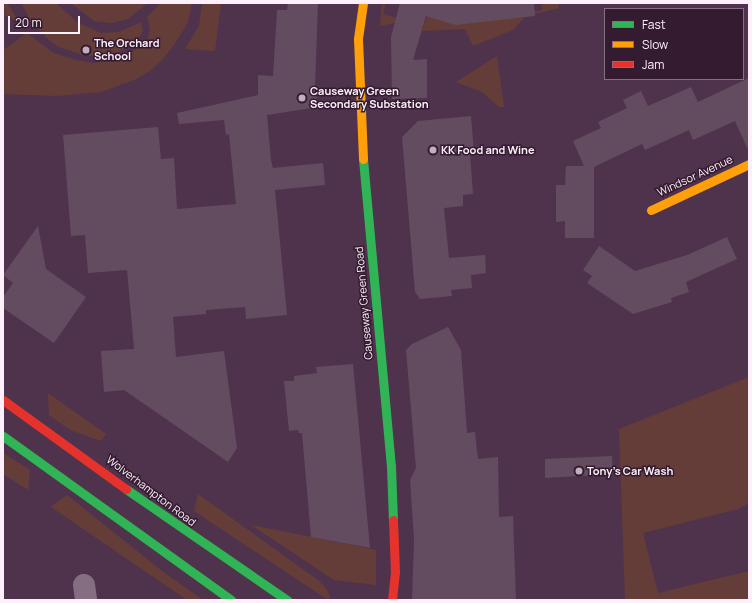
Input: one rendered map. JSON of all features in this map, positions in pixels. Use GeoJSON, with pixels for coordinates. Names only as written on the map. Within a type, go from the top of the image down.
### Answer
{"type":"FeatureCollection","features":[{"type":"Feature","properties":{"kind":"main road","name":"Causeway Green Road"},"geometry":{"type":"LineString","coordinates":[[363,3],[358,39],[360,123],[391,466],[395,564],[392,600]]}},
{"type":"Feature","properties":{"kind":"main road","name":"Windsor Avenue"},"geometry":{"type":"LineString","coordinates":[[651,210],[749,164]]}},
{"type":"Feature","properties":{"kind":"main road","name":"Wolverhampton Road"},"geometry":{"type":"LineString","coordinates":[[3,400],[191,536],[287,600]]}},
{"type":"Feature","properties":{"kind":"main road"},"geometry":{"type":"LineString","coordinates":[[3,436],[231,600]]}},
{"type":"Feature","properties":{"kind":"shaded area"},"geometry":{"type":"Polygon","coordinates":[[[3,3],[7,3],[23,28],[21,29],[11,17],[3,15],[6,12],[3,3]]]}},
{"type":"Feature","properties":{"kind":"shaded area"},"geometry":{"type":"Polygon","coordinates":[[[21,3],[56,3],[78,23],[101,33],[119,32],[141,22],[143,31],[136,42],[119,52],[91,56],[80,54],[57,46],[48,39],[32,23],[21,3]]]}},
{"type":"Feature","properties":{"kind":"shaded area"},"geometry":{"type":"Polygon","coordinates":[[[71,3],[148,3],[128,19],[111,23],[94,21],[71,3]]]}},
{"type":"Feature","properties":{"kind":"shaded area"},"geometry":{"type":"Polygon","coordinates":[[[160,3],[192,3],[188,22],[176,42],[164,58],[150,71],[134,80],[101,92],[57,96],[3,94],[3,50],[27,33],[52,52],[72,59],[93,63],[111,61],[129,54],[147,41],[150,30],[147,17],[160,3]]]}},
{"type":"Feature","properties":{"kind":"shaded area"},"geometry":{"type":"Polygon","coordinates":[[[202,3],[221,3],[215,51],[185,49],[199,26],[202,3]]]}},
{"type":"Feature","properties":{"kind":"shaded area"},"geometry":{"type":"Polygon","coordinates":[[[382,3],[386,3],[383,14],[396,18],[395,23],[380,26],[382,3]]]}},
{"type":"Feature","properties":{"kind":"shaded area"},"geometry":{"type":"Polygon","coordinates":[[[541,3],[558,3],[559,8],[526,16],[513,30],[473,46],[465,29],[422,31],[427,16],[506,17],[542,10],[541,3]]]}},
{"type":"Feature","properties":{"kind":"shaded area"},"geometry":{"type":"Polygon","coordinates":[[[497,56],[504,107],[499,107],[482,92],[456,82],[497,56]]]}},
{"type":"Feature","properties":{"kind":"shaded area"},"geometry":{"type":"Polygon","coordinates":[[[749,377],[749,503],[738,509],[643,533],[658,593],[749,571],[749,600],[625,600],[619,429],[749,377]]]}},
{"type":"Feature","properties":{"kind":"shaded area"},"geometry":{"type":"Polygon","coordinates":[[[48,393],[106,434],[101,441],[70,430],[49,415],[48,393]]]}},
{"type":"Feature","properties":{"kind":"shaded area"},"geometry":{"type":"Polygon","coordinates":[[[3,453],[30,470],[28,490],[3,474],[3,453]]]}},
{"type":"Feature","properties":{"kind":"shaded area"},"geometry":{"type":"Polygon","coordinates":[[[198,494],[318,580],[326,588],[330,597],[328,600],[194,511],[198,494]]]}},
{"type":"Feature","properties":{"kind":"shaded area"},"geometry":{"type":"Polygon","coordinates":[[[67,495],[162,571],[203,600],[187,600],[51,507],[67,495]]]}},
{"type":"Feature","properties":{"kind":"shaded area"},"geometry":{"type":"Polygon","coordinates":[[[251,525],[376,550],[376,585],[334,580],[251,525]]]}},
{"type":"Feature","properties":{"kind":"building"},"geometry":{"type":"Polygon","coordinates":[[[288,3],[318,3],[315,88],[318,107],[267,115],[271,160],[273,168],[323,163],[325,185],[275,190],[287,315],[246,319],[245,307],[206,310],[206,314],[173,317],[176,357],[224,351],[237,448],[228,462],[124,390],[104,392],[101,351],[134,349],[127,270],[88,273],[85,235],[71,236],[63,135],[158,127],[161,159],[174,158],[177,209],[236,204],[229,134],[226,135],[224,120],[179,124],[177,113],[258,95],[258,75],[273,76],[277,10],[287,10],[288,3]]]}},
{"type":"Feature","properties":{"kind":"building"},"geometry":{"type":"Polygon","coordinates":[[[400,3],[534,3],[535,16],[455,25],[426,16],[413,60],[427,59],[427,98],[392,99],[391,37],[400,3]]]}},
{"type":"Feature","properties":{"kind":"building"},"geometry":{"type":"Polygon","coordinates":[[[749,78],[749,152],[735,121],[693,140],[689,130],[645,150],[642,144],[594,167],[594,238],[565,238],[565,221],[556,222],[556,185],[565,185],[566,166],[584,166],[573,141],[601,128],[598,122],[627,108],[623,100],[641,91],[648,106],[691,87],[698,102],[749,78]]]}},
{"type":"Feature","properties":{"kind":"building"},"geometry":{"type":"Polygon","coordinates":[[[471,116],[474,153],[470,153],[473,194],[463,195],[463,206],[444,208],[449,258],[485,255],[486,273],[471,275],[472,288],[451,290],[452,296],[420,299],[415,292],[402,137],[418,121],[471,116]]]}},
{"type":"Feature","properties":{"kind":"building"},"geometry":{"type":"Polygon","coordinates":[[[38,226],[46,269],[86,297],[54,343],[3,308],[3,297],[13,283],[3,275],[38,226]]]}},
{"type":"Feature","properties":{"kind":"building"},"geometry":{"type":"Polygon","coordinates":[[[727,237],[737,259],[686,282],[689,292],[671,298],[672,302],[633,314],[587,283],[592,276],[583,270],[599,246],[635,271],[687,255],[727,237]]]}},
{"type":"Feature","properties":{"kind":"building"},"geometry":{"type":"Polygon","coordinates":[[[448,327],[461,350],[467,433],[475,432],[478,459],[498,457],[499,517],[513,516],[516,600],[412,600],[414,540],[410,480],[416,468],[406,350],[412,344],[448,327]]]}},
{"type":"Feature","properties":{"kind":"building"},"geometry":{"type":"Polygon","coordinates":[[[353,364],[370,548],[311,537],[302,433],[299,433],[298,430],[289,431],[284,381],[294,381],[294,376],[317,373],[316,367],[353,364]]]}},
{"type":"Feature","properties":{"kind":"building","name":"Tony's Car Wash"},"geometry":{"type":"Polygon","coordinates":[[[612,456],[613,474],[545,478],[545,459],[612,456]]]}},
{"type":"Feature","properties":{"kind":"traffic: fast"},"geometry":{"type":"LineString","coordinates":[[363,159],[391,466],[393,520]]}},
{"type":"Feature","properties":{"kind":"traffic: fast"},"geometry":{"type":"LineString","coordinates":[[3,436],[231,600]]}},
{"type":"Feature","properties":{"kind":"traffic: fast"},"geometry":{"type":"LineString","coordinates":[[126,489],[287,600]]}},
{"type":"Feature","properties":{"kind":"traffic: slow"},"geometry":{"type":"LineString","coordinates":[[363,3],[358,39],[363,159]]}},
{"type":"Feature","properties":{"kind":"traffic: slow"},"geometry":{"type":"LineString","coordinates":[[651,210],[749,164]]}},
{"type":"Feature","properties":{"kind":"traffic: jam"},"geometry":{"type":"LineString","coordinates":[[3,400],[126,489]]}},
{"type":"Feature","properties":{"kind":"traffic: jam"},"geometry":{"type":"LineString","coordinates":[[392,600],[395,572],[393,520]]}},
{"type":"Feature","properties":{"kind":"place","name":"The Orchard School"},"geometry":{"type":"Point","coordinates":[86,50]}},
{"type":"Feature","properties":{"kind":"place","name":"Causeway Green Secondary Substation"},"geometry":{"type":"Point","coordinates":[302,98]}},
{"type":"Feature","properties":{"kind":"place","name":"KK Food and Wine"},"geometry":{"type":"Point","coordinates":[433,150]}},
{"type":"Feature","properties":{"kind":"place","name":"Tony's Car Wash"},"geometry":{"type":"Point","coordinates":[579,471]}}]}
